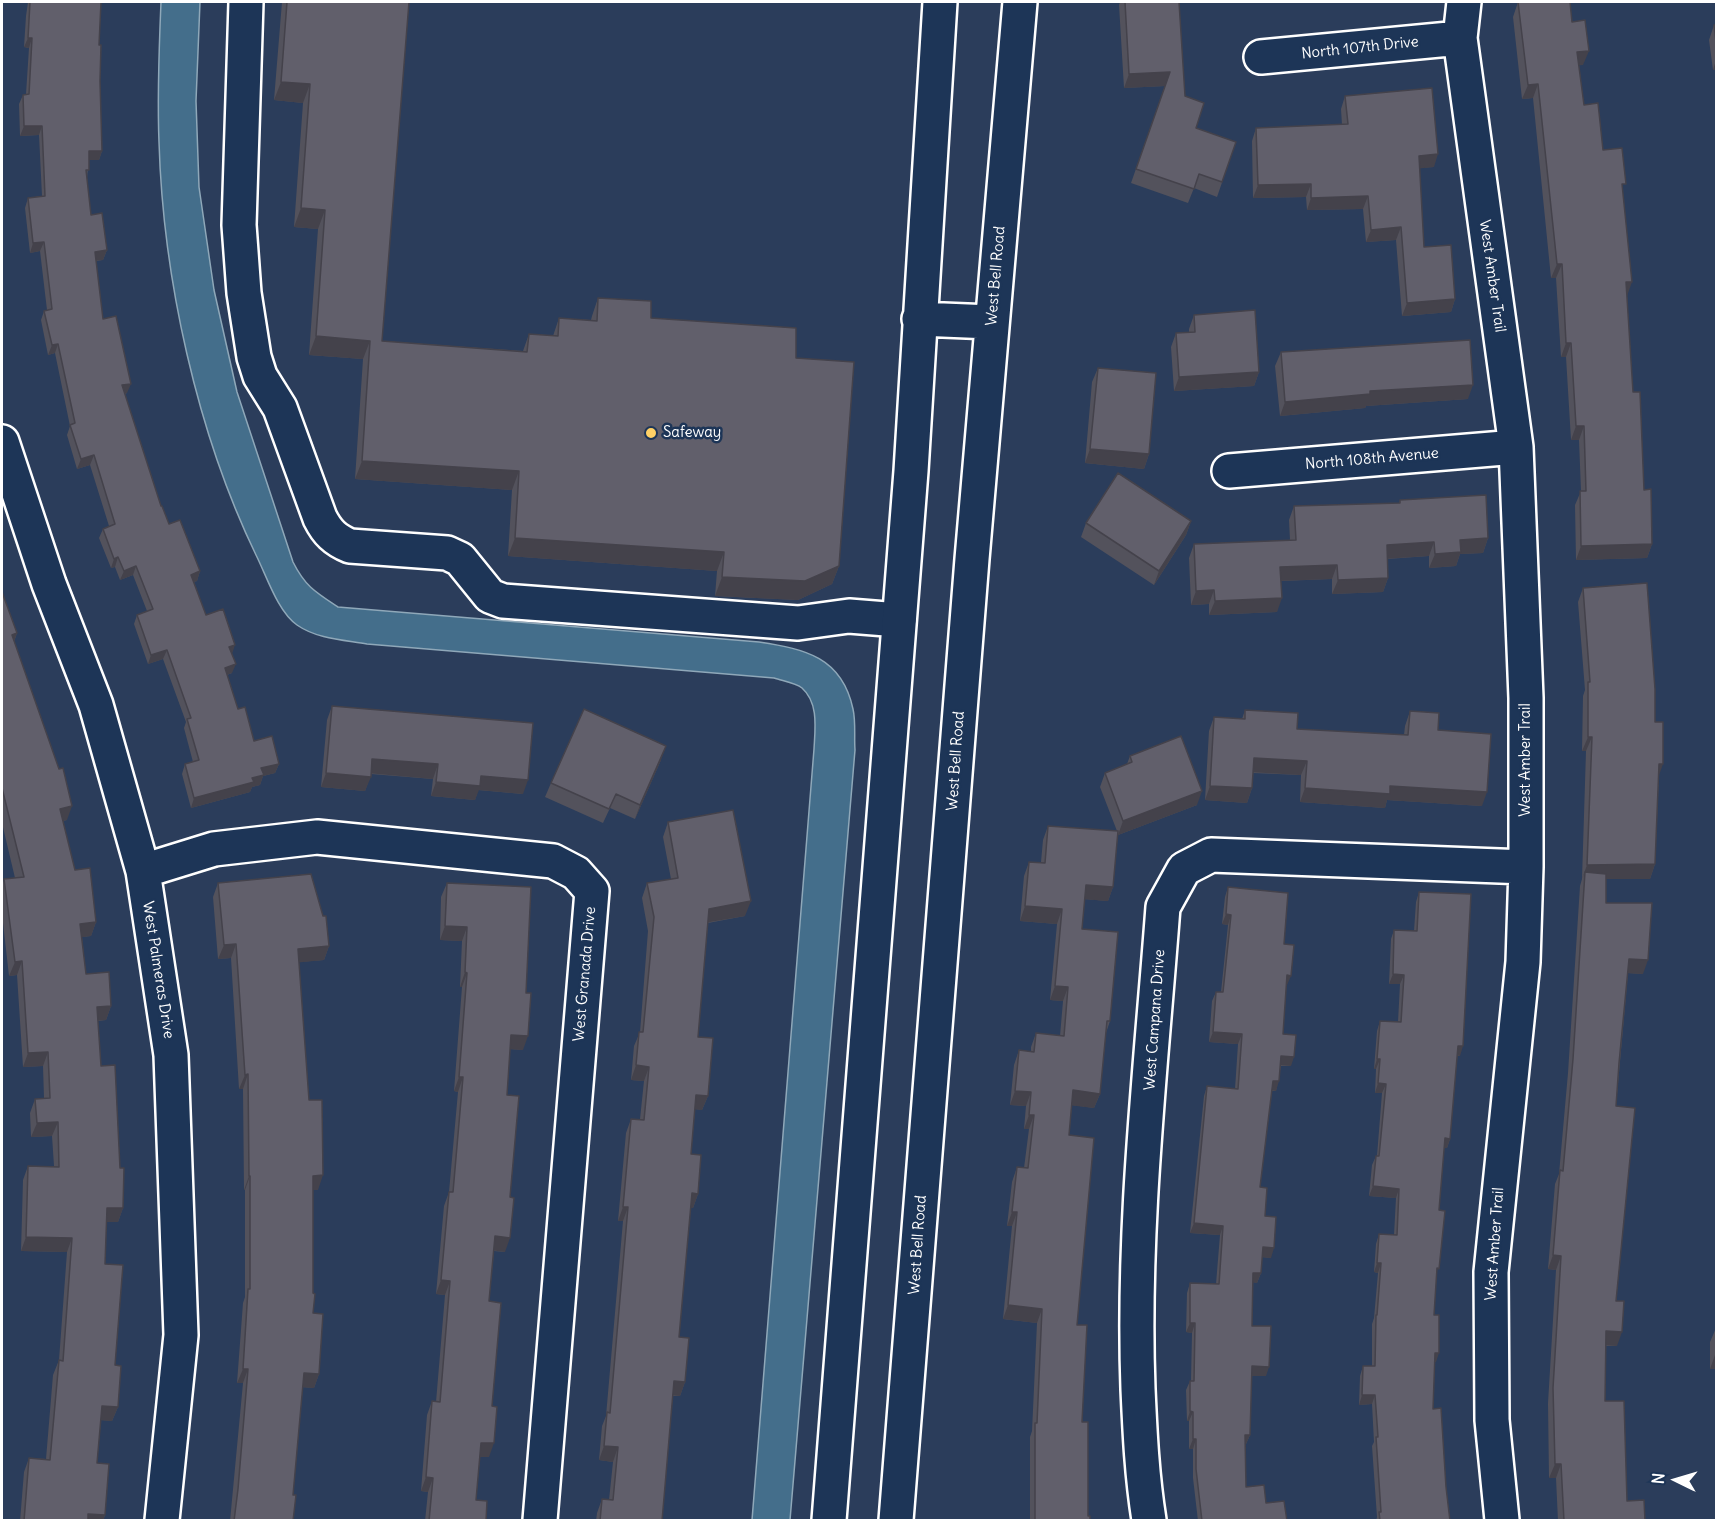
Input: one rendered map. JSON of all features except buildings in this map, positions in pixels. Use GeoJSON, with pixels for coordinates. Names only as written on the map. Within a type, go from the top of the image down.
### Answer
{"type":"FeatureCollection","features":[{"type":"Feature","properties":{"kind":"street"},"geometry":{"type":"LineString","coordinates":[[246,2],[239,225],[244,293],[254,357],[260,376],[283,416],[320,518],[326,529],[338,541],[350,546],[447,553],[460,559],[490,596],[503,601],[798,624],[849,615],[899,620]]}},
{"type":"Feature","properties":{"kind":"street"},"geometry":{"type":"LineString","coordinates":[[830,1521],[899,620],[940,2]]}},
{"type":"Feature","properties":{"kind":"street","name":"West Bell Road"},"geometry":{"type":"LineString","coordinates":[[896,1521],[991,322],[1020,2]]}},
{"type":"Feature","properties":{"kind":"street","name":"West Amber Trail"},"geometry":{"type":"LineString","coordinates":[[1464,2],[1460,38],[1516,447],[1526,698],[1526,867],[1523,962],[1491,1272],[1492,1420],[1502,1521]]}},
{"type":"Feature","properties":{"kind":"street","name":"North 107th Drive"},"geometry":{"type":"LineString","coordinates":[[1261,57],[1460,38]]}},
{"type":"Feature","properties":{"kind":"street"},"geometry":{"type":"LineString","coordinates":[[919,319],[991,322]]}},
{"type":"Feature","properties":{"kind":"street","name":"West Palmeras Drive"},"geometry":{"type":"LineString","coordinates":[[2,442],[49,584],[96,705],[143,871],[171,1055],[181,1335],[162,1521]]}},
{"type":"Feature","properties":{"kind":"street","name":"North 108th Avenue"},"geometry":{"type":"LineString","coordinates":[[1228,471],[1516,447]]}},
{"type":"Feature","properties":{"kind":"street","name":"West Granada Drive"},"geometry":{"type":"LineString","coordinates":[[143,871],[214,849],[317,837],[553,861],[576,873],[592,891],[540,1521]]}},
{"type":"Feature","properties":{"kind":"street","name":"West Campana Drive"},"geometry":{"type":"LineString","coordinates":[[1149,1521],[1142,1476],[1137,1356],[1137,1244],[1163,907],[1184,869],[1211,855],[1526,867]]}},
{"type":"Feature","properties":{"kind":"water"},"geometry":{"type":"Polygon","coordinates":[[[161,2],[200,2],[196,101],[199,187],[214,290],[237,392],[293,562],[311,588],[338,607],[759,642],[792,648],[819,659],[831,667],[848,691],[854,714],[855,750],[790,1520],[752,1520],[814,749],[815,717],[811,701],[799,686],[774,678],[367,644],[313,633],[290,619],[274,593],[235,508],[200,407],[187,354],[176,300],[162,194],[158,107],[161,2]]]}},
{"type":"Feature","properties":{"kind":"place","name":"Safeway"},"geometry":{"type":"Point","coordinates":[651,433]}}]}
